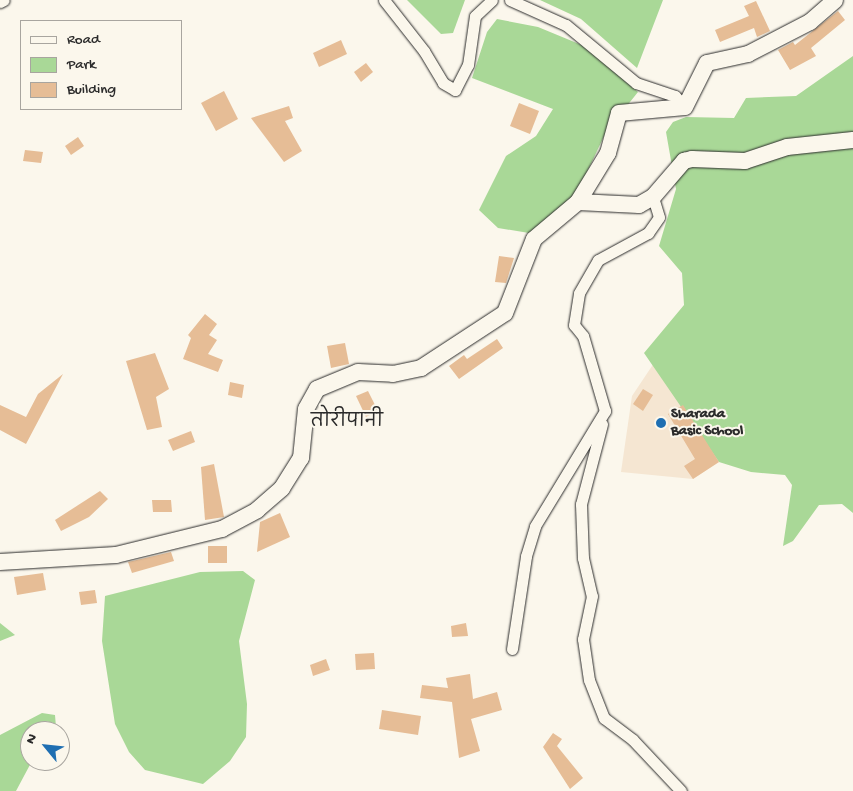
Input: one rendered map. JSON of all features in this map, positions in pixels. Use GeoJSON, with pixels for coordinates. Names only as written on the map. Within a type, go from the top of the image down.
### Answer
{"type":"FeatureCollection","features":[{"type":"Feature","properties":{"kind":"street"},"geometry":{"type":"LineString","coordinates":[[0,2],[4,0]]}},
{"type":"Feature","properties":{"kind":"street"},"geometry":{"type":"LineString","coordinates":[[384,0],[424,50],[443,83],[455,90],[468,65],[475,16],[492,0]]}},
{"type":"Feature","properties":{"kind":"street"},"geometry":{"type":"LineString","coordinates":[[510,0],[566,24],[636,83],[675,96],[686,107]]}},
{"type":"Feature","properties":{"kind":"street"},"geometry":{"type":"LineString","coordinates":[[686,107],[707,64],[748,54],[810,22],[835,0]]}},
{"type":"Feature","properties":{"kind":"street"},"geometry":{"type":"LineString","coordinates":[[0,562],[116,555],[238,523],[276,493],[293,472],[301,458],[306,409],[317,389],[358,372],[392,374],[421,368],[495,322],[511,304],[534,239],[578,202],[608,153],[619,113],[659,113],[686,107]]}},
{"type":"Feature","properties":{"kind":"street"},"geometry":{"type":"LineString","coordinates":[[578,202],[628,207],[653,196],[684,162],[692,159],[745,161],[787,147],[853,140]]}},
{"type":"Feature","properties":{"kind":"street"},"geometry":{"type":"LineString","coordinates":[[653,196],[659,217],[648,234],[598,260],[579,293],[574,326],[583,336],[605,410],[581,504],[583,558],[592,596],[583,639],[589,680],[604,718],[633,740],[681,791]]}},
{"type":"Feature","properties":{"kind":"street"},"geometry":{"type":"LineString","coordinates":[[512,649],[526,556],[535,526],[605,410]]}},
{"type":"Feature","properties":{"kind":"shaded area","name":"Sharada Basic School"},"geometry":{"type":"Polygon","coordinates":[[[654,363],[719,462],[693,479],[621,472],[632,396],[654,363]]]}},
{"type":"Feature","properties":{"kind":"green space"},"geometry":{"type":"Polygon","coordinates":[[[407,0],[465,0],[453,33],[441,34],[407,0]]]}},
{"type":"Feature","properties":{"kind":"green space"},"geometry":{"type":"Polygon","coordinates":[[[540,0],[663,0],[637,68],[581,19],[540,0]]]}},
{"type":"Feature","properties":{"kind":"green space"},"geometry":{"type":"Polygon","coordinates":[[[497,19],[538,27],[584,46],[638,92],[606,132],[578,191],[535,234],[498,228],[479,210],[506,156],[536,136],[553,109],[472,78],[487,32],[497,19]]]}},
{"type":"Feature","properties":{"kind":"green space"},"geometry":{"type":"Polygon","coordinates":[[[853,56],[853,513],[842,504],[819,505],[793,541],[783,546],[792,485],[785,475],[751,472],[719,462],[644,353],[684,305],[682,273],[659,246],[676,189],[666,132],[673,122],[686,117],[734,118],[746,98],[796,96],[853,56]]]}},
{"type":"Feature","properties":{"kind":"green space"},"geometry":{"type":"Polygon","coordinates":[[[243,571],[255,580],[239,641],[247,704],[246,737],[230,761],[203,784],[145,770],[129,752],[115,724],[102,641],[105,596],[200,572],[243,571]]]}},
{"type":"Feature","properties":{"kind":"green space"},"geometry":{"type":"Polygon","coordinates":[[[0,623],[15,635],[0,641],[0,623]]]}},
{"type":"Feature","properties":{"kind":"green space"},"geometry":{"type":"Polygon","coordinates":[[[42,713],[55,715],[56,721],[27,721],[42,713]]]}},
{"type":"Feature","properties":{"kind":"green space"},"geometry":{"type":"Polygon","coordinates":[[[20,725],[20,771],[27,771],[16,791],[0,791],[0,735],[20,725]]]}},
{"type":"Feature","properties":{"kind":"building"},"geometry":{"type":"Polygon","coordinates":[[[756,1],[770,31],[757,37],[754,28],[720,42],[715,30],[749,16],[744,6],[756,1]]]}},
{"type":"Feature","properties":{"kind":"building"},"geometry":{"type":"Polygon","coordinates":[[[838,11],[845,20],[811,48],[816,56],[790,70],[778,50],[793,42],[795,45],[838,11]]]}},
{"type":"Feature","properties":{"kind":"building"},"geometry":{"type":"Polygon","coordinates":[[[341,40],[347,54],[319,67],[313,53],[341,40]]]}},
{"type":"Feature","properties":{"kind":"building"},"geometry":{"type":"Polygon","coordinates":[[[366,63],[373,72],[361,82],[354,72],[366,63]]]}},
{"type":"Feature","properties":{"kind":"building"},"geometry":{"type":"Polygon","coordinates":[[[224,91],[238,119],[216,131],[201,103],[224,91]]]}},
{"type":"Feature","properties":{"kind":"building"},"geometry":{"type":"Polygon","coordinates":[[[519,103],[539,111],[530,134],[510,126],[519,103]]]}},
{"type":"Feature","properties":{"kind":"building"},"geometry":{"type":"Polygon","coordinates":[[[289,106],[293,118],[285,121],[302,151],[284,162],[251,118],[289,106]]]}},
{"type":"Feature","properties":{"kind":"building"},"geometry":{"type":"Polygon","coordinates":[[[78,137],[84,146],[71,155],[65,146],[78,137]]]}},
{"type":"Feature","properties":{"kind":"building"},"geometry":{"type":"Polygon","coordinates":[[[25,150],[43,152],[41,163],[23,161],[25,150]]]}},
{"type":"Feature","properties":{"kind":"building"},"geometry":{"type":"Polygon","coordinates":[[[499,256],[514,258],[506,283],[495,282],[499,256]]]}},
{"type":"Feature","properties":{"kind":"building"},"geometry":{"type":"Polygon","coordinates":[[[205,314],[217,324],[209,335],[217,340],[208,354],[223,360],[218,372],[183,359],[191,338],[188,335],[205,314]]]}},
{"type":"Feature","properties":{"kind":"building"},"geometry":{"type":"Polygon","coordinates":[[[497,339],[503,348],[459,379],[449,366],[464,355],[467,359],[497,339]]]}},
{"type":"Feature","properties":{"kind":"building"},"geometry":{"type":"Polygon","coordinates":[[[345,343],[349,364],[331,368],[327,346],[345,343]]]}},
{"type":"Feature","properties":{"kind":"building"},"geometry":{"type":"Polygon","coordinates":[[[155,353],[169,389],[156,397],[162,427],[147,430],[126,361],[155,353]]]}},
{"type":"Feature","properties":{"kind":"building"},"geometry":{"type":"Polygon","coordinates":[[[63,374],[26,444],[0,430],[0,405],[26,417],[38,394],[63,374]]]}},
{"type":"Feature","properties":{"kind":"building"},"geometry":{"type":"Polygon","coordinates":[[[230,382],[244,385],[242,398],[228,395],[230,382]]]}},
{"type":"Feature","properties":{"kind":"building"},"geometry":{"type":"Polygon","coordinates":[[[643,389],[653,395],[643,411],[633,404],[643,389]]]}},
{"type":"Feature","properties":{"kind":"building"},"geometry":{"type":"Polygon","coordinates":[[[368,391],[378,411],[366,417],[356,396],[368,391]]]}},
{"type":"Feature","properties":{"kind":"building"},"geometry":{"type":"Polygon","coordinates":[[[683,405],[719,462],[693,479],[684,466],[695,459],[668,414],[683,405]]]}},
{"type":"Feature","properties":{"kind":"building"},"geometry":{"type":"Polygon","coordinates":[[[191,431],[195,442],[173,451],[168,440],[191,431]]]}},
{"type":"Feature","properties":{"kind":"building"},"geometry":{"type":"Polygon","coordinates":[[[214,464],[224,517],[205,520],[201,467],[214,464]]]}},
{"type":"Feature","properties":{"kind":"building"},"geometry":{"type":"Polygon","coordinates":[[[100,491],[108,499],[89,517],[61,531],[55,520],[100,491]]]}},
{"type":"Feature","properties":{"kind":"building"},"geometry":{"type":"Polygon","coordinates":[[[152,500],[171,500],[172,512],[153,512],[152,500]]]}},
{"type":"Feature","properties":{"kind":"building"},"geometry":{"type":"Polygon","coordinates":[[[280,513],[290,537],[257,552],[260,522],[280,513]]]}},
{"type":"Feature","properties":{"kind":"building"},"geometry":{"type":"Polygon","coordinates":[[[208,546],[227,546],[227,563],[208,563],[208,546]]]}},
{"type":"Feature","properties":{"kind":"building"},"geometry":{"type":"Polygon","coordinates":[[[171,552],[174,561],[132,573],[128,562],[171,552]]]}},
{"type":"Feature","properties":{"kind":"building"},"geometry":{"type":"Polygon","coordinates":[[[43,573],[46,590],[17,595],[14,577],[43,573]]]}},
{"type":"Feature","properties":{"kind":"building"},"geometry":{"type":"Polygon","coordinates":[[[95,590],[97,603],[81,605],[79,592],[95,590]]]}},
{"type":"Feature","properties":{"kind":"building"},"geometry":{"type":"Polygon","coordinates":[[[466,623],[468,636],[452,637],[451,626],[466,623]]]}},
{"type":"Feature","properties":{"kind":"building"},"geometry":{"type":"Polygon","coordinates":[[[374,653],[375,669],[356,670],[355,654],[374,653]]]}},
{"type":"Feature","properties":{"kind":"building"},"geometry":{"type":"Polygon","coordinates":[[[326,659],[330,670],[313,676],[310,665],[326,659]]]}},
{"type":"Feature","properties":{"kind":"building"},"geometry":{"type":"Polygon","coordinates":[[[470,674],[473,699],[497,692],[502,710],[471,719],[480,751],[459,758],[452,702],[420,698],[422,685],[448,688],[446,678],[470,674]]]}},
{"type":"Feature","properties":{"kind":"building"},"geometry":{"type":"Polygon","coordinates":[[[382,710],[421,716],[418,735],[379,729],[382,710]]]}},
{"type":"Feature","properties":{"kind":"building"},"geometry":{"type":"Polygon","coordinates":[[[553,733],[562,739],[557,746],[583,778],[570,789],[543,747],[553,733]]]}},
{"type":"Feature","properties":{"kind":"place","name":"Sharada Basic School"},"geometry":{"type":"Point","coordinates":[661,423]}},
{"type":"Feature","properties":{"kind":"district","name":"तोरीपानी"},"geometry":{"type":"Point","coordinates":[347,423]}}]}
